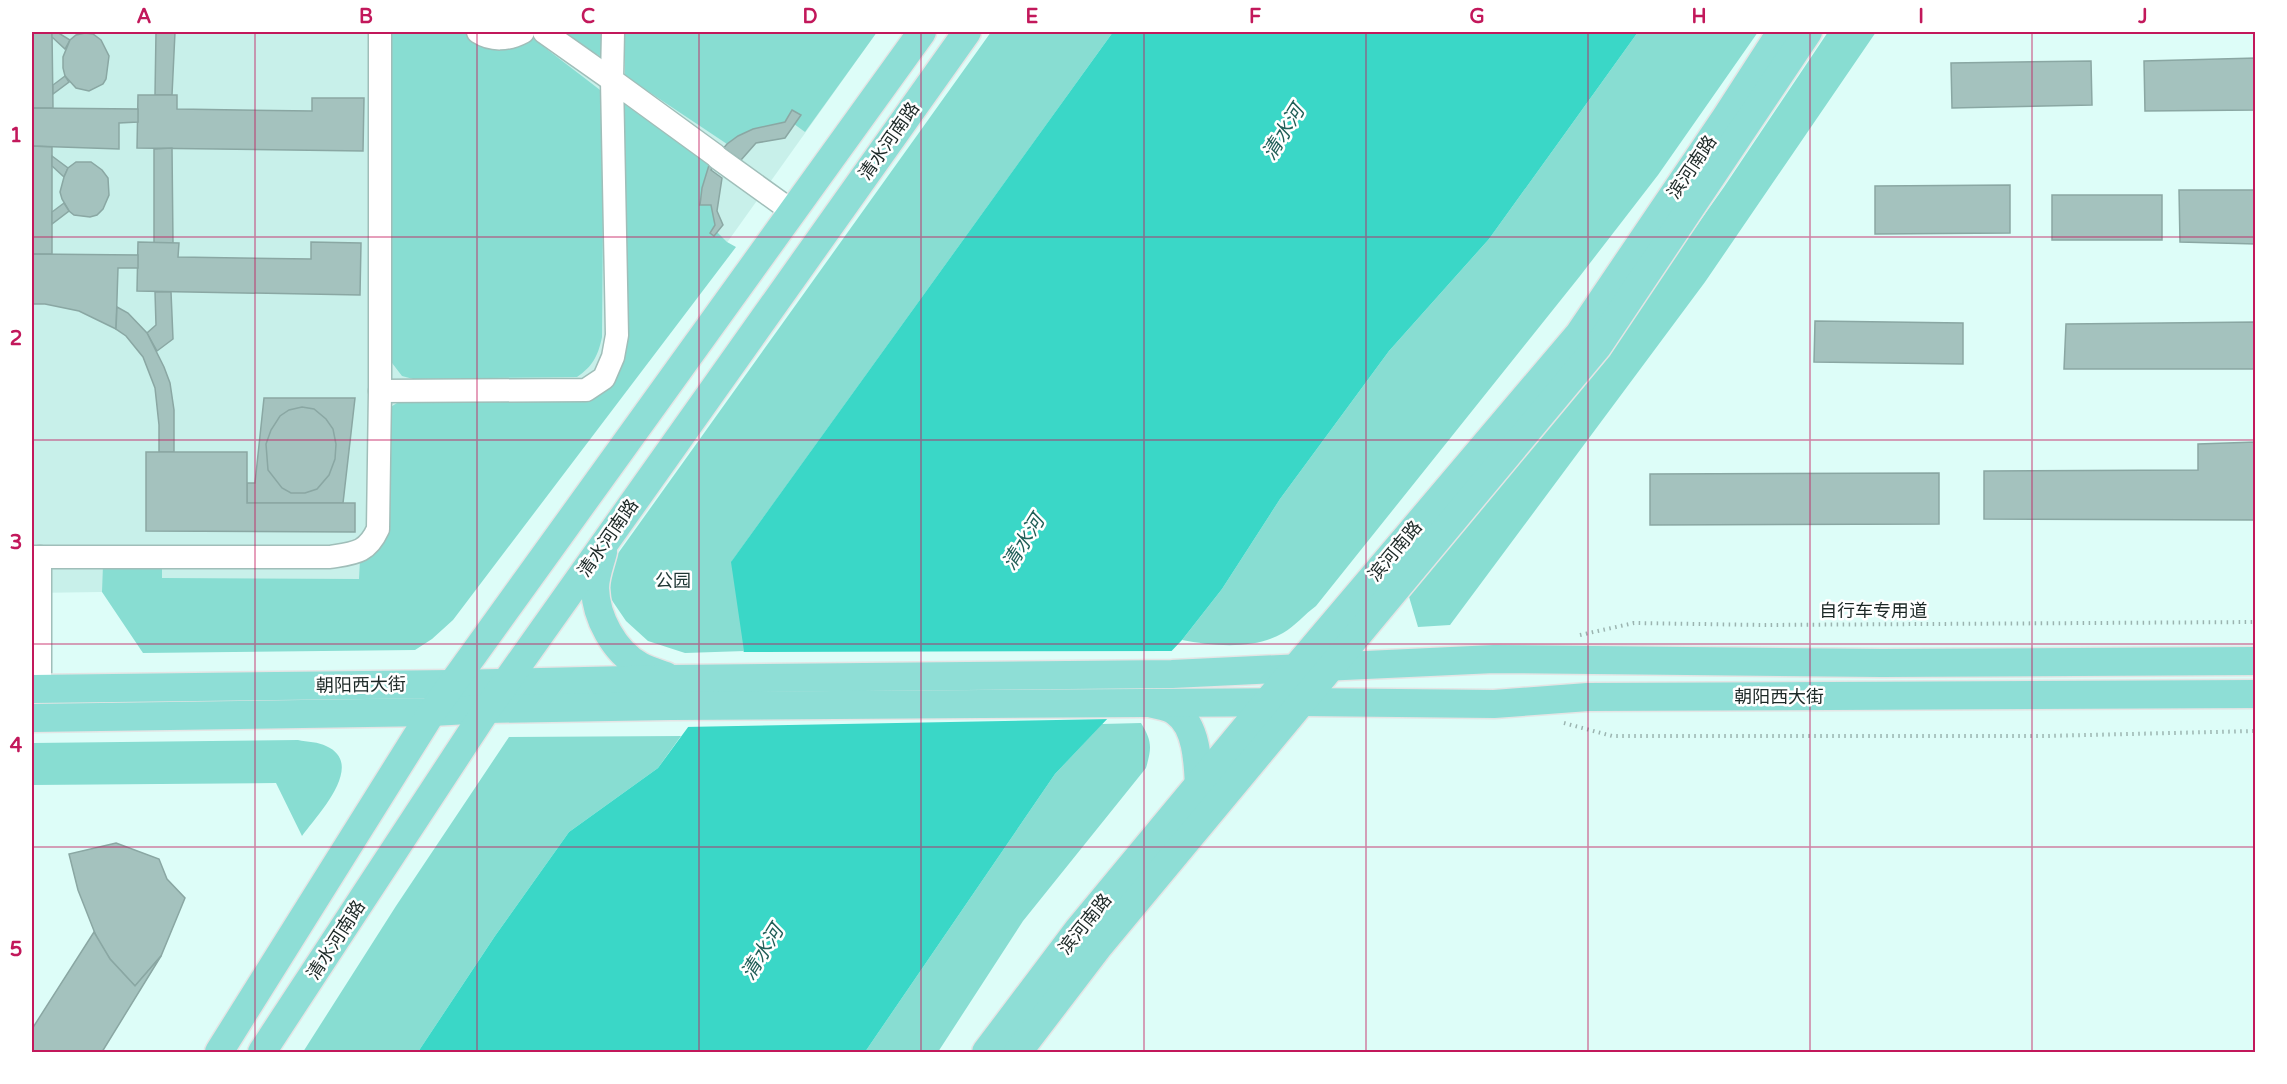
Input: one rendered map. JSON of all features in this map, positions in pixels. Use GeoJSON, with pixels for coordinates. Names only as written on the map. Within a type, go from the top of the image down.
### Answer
{"type":"FeatureCollection","features":[{"type":"Feature","properties":{"kind":"main road","name":"清水河南路"},"geometry":{"type":"LineString","coordinates":[[219,1053],[432,712],[922,32]]}},
{"type":"Feature","properties":{"kind":"main road","name":"清水河南路"},"geometry":{"type":"LineString","coordinates":[[262,1053],[487,709],[967,32]]}},
{"type":"Feature","properties":{"kind":"main road","name":"滨河南路"},"geometry":{"type":"LineString","coordinates":[[986,1053],[1078,930],[1199,787],[1267,702],[1579,334],[1726,117],[1780,32]]}},
{"type":"Feature","properties":{"kind":"main road","name":"滨河南路"},"geometry":{"type":"LineString","coordinates":[[1018,1053],[1099,946],[1598,346],[1808,32]]}},
{"type":"Feature","properties":{"kind":"main road"},"geometry":{"type":"LineString","coordinates":[[605,542],[595,586],[597,604],[605,628],[617,646],[639,666],[678,688]]}},
{"type":"Feature","properties":{"kind":"main road","name":"朝阳西大街"},"geometry":{"type":"LineString","coordinates":[[32,718],[432,712],[487,709],[678,688],[1172,674],[1494,659],[1870,663],[2256,661]]}},
{"type":"Feature","properties":{"kind":"main road","name":"朝阳西大街"},"geometry":{"type":"LineString","coordinates":[[36,689],[506,682],[1151,703],[1494,704],[1588,697],[2256,694]]}},
{"type":"Feature","properties":{"kind":"main road"},"geometry":{"type":"LineString","coordinates":[[1151,703],[1174,710],[1184,718],[1194,744],[1199,787]]}},
{"type":"Feature","properties":{"kind":"lane"},"geometry":{"type":"LineString","coordinates":[[36,689],[36,557],[330,556],[354,553],[371,543],[378,529],[380,32]]}},
{"type":"Feature","properties":{"kind":"lane"},"geometry":{"type":"LineString","coordinates":[[478,32],[492,38],[508,39],[523,32]]}},
{"type":"Feature","properties":{"kind":"lane"},"geometry":{"type":"LineString","coordinates":[[544,32],[793,212]]}},
{"type":"Feature","properties":{"kind":"lane"},"geometry":{"type":"LineString","coordinates":[[380,391],[586,390],[604,378],[613,357],[618,335],[613,32]]}},
{"type":"Feature","properties":{"kind":"path","name":"自行车专用道"},"geometry":{"type":"LineString","coordinates":[[1577,636],[1634,623],[1775,625],[2256,622]]}},
{"type":"Feature","properties":{"kind":"path"},"geometry":{"type":"LineString","coordinates":[[1558,722],[1612,736],[2045,736],[2256,731]]}},
{"type":"Feature","properties":{"kind":"shaded area"},"geometry":{"type":"Polygon","coordinates":[[[32,32],[877,32],[721,251],[459,587],[32,593],[32,32]]]}},
{"type":"Feature","properties":{"kind":"green space"},"geometry":{"type":"Polygon","coordinates":[[[390,32],[467,32],[475,41],[531,37],[604,93],[602,337],[594,360],[577,377],[413,379],[402,376],[389,359],[390,32]]]}},
{"type":"Feature","properties":{"kind":"green space"},"geometry":{"type":"Polygon","coordinates":[[[558,32],[605,32],[605,59],[558,32]]]}},
{"type":"Feature","properties":{"kind":"green space"},"geometry":{"type":"Polygon","coordinates":[[[625,32],[877,32],[805,132],[794,124],[792,110],[785,122],[753,129],[727,144],[625,76],[625,32]]]}},
{"type":"Feature","properties":{"kind":"green space","name":"公园"},"geometry":{"type":"Polygon","coordinates":[[[991,32],[1113,32],[732,561],[745,651],[685,653],[648,641],[626,621],[609,596],[609,566],[991,32]]]}},
{"type":"Feature","properties":{"kind":"green space"},"geometry":{"type":"Polygon","coordinates":[[[1638,32],[1758,32],[1658,175],[1316,606],[1283,633],[1259,642],[1220,645],[1182,640],[1222,589],[1280,499],[1389,351],[1489,239],[1638,32]]]}},
{"type":"Feature","properties":{"kind":"green space"},"geometry":{"type":"Polygon","coordinates":[[[1828,32],[1876,32],[1705,282],[1450,625],[1418,627],[1407,590],[1623,330],[1724,187],[1828,32]]]}},
{"type":"Feature","properties":{"kind":"green space"},"geometry":{"type":"Polygon","coordinates":[[[623,103],[709,165],[700,205],[711,205],[715,225],[710,233],[714,235],[717,232],[736,247],[453,620],[432,639],[415,650],[143,653],[102,592],[103,565],[162,564],[162,578],[359,579],[360,560],[372,554],[389,408],[397,403],[558,401],[610,381],[623,103]]]}},
{"type":"Feature","properties":{"kind":"green space"},"geometry":{"type":"Polygon","coordinates":[[[1141,723],[1150,744],[1146,768],[1023,921],[938,1052],[865,1052],[1055,774],[1102,724],[1141,723]]]}},
{"type":"Feature","properties":{"kind":"green space"},"geometry":{"type":"Polygon","coordinates":[[[681,736],[658,768],[569,832],[495,936],[418,1052],[303,1052],[396,906],[509,737],[681,736]]]}},
{"type":"Feature","properties":{"kind":"green space"},"geometry":{"type":"Polygon","coordinates":[[[298,740],[326,746],[337,754],[342,765],[335,790],[302,836],[276,783],[32,785],[32,743],[298,740]]]}},
{"type":"Feature","properties":{"kind":"water","name":"清水河"},"geometry":{"type":"Polygon","coordinates":[[[1113,32],[1638,32],[1489,239],[1389,351],[1280,499],[1222,589],[1182,640],[1055,774],[865,1052],[418,1052],[495,936],[569,832],[658,768],[744,651],[731,562],[1113,32]]]}},
{"type":"Feature","properties":{"kind":"pier"},"geometry":{"type":"Polygon","coordinates":[[[1175,651],[1111,719],[684,727],[740,652],[1175,651]]]}},
{"type":"Feature","properties":{"kind":"building"},"geometry":{"type":"Polygon","coordinates":[[[32,32],[52,32],[53,108],[32,108],[32,32]]]}},
{"type":"Feature","properties":{"kind":"building"},"geometry":{"type":"Polygon","coordinates":[[[52,32],[57,32],[70,40],[65,49],[52,37],[52,32]]]}},
{"type":"Feature","properties":{"kind":"building"},"geometry":{"type":"Polygon","coordinates":[[[156,32],[175,32],[172,95],[155,95],[156,32]]]}},
{"type":"Feature","properties":{"kind":"building"},"geometry":{"type":"Polygon","coordinates":[[[93,34],[101,40],[109,56],[106,79],[103,84],[89,91],[76,88],[65,76],[63,68],[63,57],[70,40],[76,35],[93,34]]]}},
{"type":"Feature","properties":{"kind":"building"},"geometry":{"type":"Polygon","coordinates":[[[2256,58],[2256,110],[2145,111],[2144,61],[2256,58]]]}},
{"type":"Feature","properties":{"kind":"building"},"geometry":{"type":"Polygon","coordinates":[[[2091,61],[2092,105],[1952,108],[1951,63],[2091,61]]]}},
{"type":"Feature","properties":{"kind":"building"},"geometry":{"type":"Polygon","coordinates":[[[65,76],[69,82],[53,94],[53,85],[65,76]]]}},
{"type":"Feature","properties":{"kind":"building"},"geometry":{"type":"Polygon","coordinates":[[[138,95],[177,95],[177,109],[312,111],[312,98],[364,98],[363,151],[137,148],[138,95]]]}},
{"type":"Feature","properties":{"kind":"building"},"geometry":{"type":"Polygon","coordinates":[[[32,108],[138,109],[138,122],[119,123],[119,149],[32,146],[32,108]]]}},
{"type":"Feature","properties":{"kind":"building"},"geometry":{"type":"Polygon","coordinates":[[[792,110],[801,115],[785,138],[756,143],[741,160],[726,150],[716,160],[711,170],[722,178],[717,211],[723,225],[714,236],[710,233],[715,225],[711,205],[700,205],[709,165],[727,144],[738,136],[753,129],[785,122],[792,110]]]}},
{"type":"Feature","properties":{"kind":"building"},"geometry":{"type":"Polygon","coordinates":[[[32,146],[52,147],[52,254],[32,254],[32,146]]]}},
{"type":"Feature","properties":{"kind":"building"},"geometry":{"type":"Polygon","coordinates":[[[172,148],[173,243],[154,243],[154,149],[172,148]]]}},
{"type":"Feature","properties":{"kind":"building"},"geometry":{"type":"Polygon","coordinates":[[[52,156],[68,168],[64,177],[52,166],[52,156]]]}},
{"type":"Feature","properties":{"kind":"building"},"geometry":{"type":"Polygon","coordinates":[[[76,162],[91,162],[108,178],[109,195],[103,209],[97,215],[90,217],[74,215],[62,199],[60,192],[64,177],[68,168],[76,162]]]}},
{"type":"Feature","properties":{"kind":"building"},"geometry":{"type":"Polygon","coordinates":[[[2010,185],[2010,233],[1875,234],[1875,186],[2010,185]]]}},
{"type":"Feature","properties":{"kind":"building"},"geometry":{"type":"Polygon","coordinates":[[[2179,190],[2256,190],[2256,244],[2180,242],[2179,190]]]}},
{"type":"Feature","properties":{"kind":"building"},"geometry":{"type":"Polygon","coordinates":[[[2052,195],[2162,195],[2162,240],[2052,240],[2052,195]]]}},
{"type":"Feature","properties":{"kind":"building"},"geometry":{"type":"Polygon","coordinates":[[[64,203],[69,211],[52,224],[52,212],[64,203]]]}},
{"type":"Feature","properties":{"kind":"building"},"geometry":{"type":"Polygon","coordinates":[[[138,242],[179,243],[178,257],[311,259],[311,242],[361,243],[360,295],[137,291],[138,242]]]}},
{"type":"Feature","properties":{"kind":"building"},"geometry":{"type":"Polygon","coordinates":[[[32,254],[138,255],[138,268],[118,268],[116,329],[79,311],[45,304],[32,304],[32,254]]]}},
{"type":"Feature","properties":{"kind":"building"},"geometry":{"type":"Polygon","coordinates":[[[155,292],[171,292],[173,339],[157,351],[147,333],[156,325],[155,292]]]}},
{"type":"Feature","properties":{"kind":"building"},"geometry":{"type":"Polygon","coordinates":[[[117,307],[128,313],[147,333],[164,367],[170,383],[174,410],[174,452],[159,452],[155,388],[143,357],[126,336],[116,329],[117,307]]]}},
{"type":"Feature","properties":{"kind":"building"},"geometry":{"type":"Polygon","coordinates":[[[1815,321],[1963,323],[1963,364],[1814,362],[1815,321]]]}},
{"type":"Feature","properties":{"kind":"building"},"geometry":{"type":"Polygon","coordinates":[[[2256,322],[2256,369],[2064,369],[2066,324],[2256,322]]]}},
{"type":"Feature","properties":{"kind":"building"},"geometry":{"type":"Polygon","coordinates":[[[264,398],[355,398],[343,503],[247,503],[247,483],[255,483],[264,398]]]}},
{"type":"Feature","properties":{"kind":"building"},"geometry":{"type":"Polygon","coordinates":[[[302,407],[314,409],[326,419],[333,429],[336,444],[335,459],[329,475],[317,489],[305,493],[291,493],[282,488],[268,470],[266,444],[280,416],[289,410],[302,407]]]}},
{"type":"Feature","properties":{"kind":"building"},"geometry":{"type":"Polygon","coordinates":[[[2256,442],[2256,520],[1984,519],[1984,471],[2198,470],[2198,444],[2256,442]]]}},
{"type":"Feature","properties":{"kind":"building"},"geometry":{"type":"Polygon","coordinates":[[[146,452],[247,452],[247,503],[355,503],[355,532],[146,531],[146,452]]]}},
{"type":"Feature","properties":{"kind":"building"},"geometry":{"type":"Polygon","coordinates":[[[1939,473],[1939,524],[1650,525],[1650,474],[1939,473]]]}},
{"type":"Feature","properties":{"kind":"building"},"geometry":{"type":"Polygon","coordinates":[[[116,843],[159,859],[167,879],[185,898],[161,956],[135,986],[110,959],[98,941],[78,890],[69,854],[116,843]]]}},
{"type":"Feature","properties":{"kind":"building"},"geometry":{"type":"Polygon","coordinates":[[[94,932],[110,959],[135,986],[161,956],[102,1052],[32,1052],[32,1029],[94,932]]]}}]}
